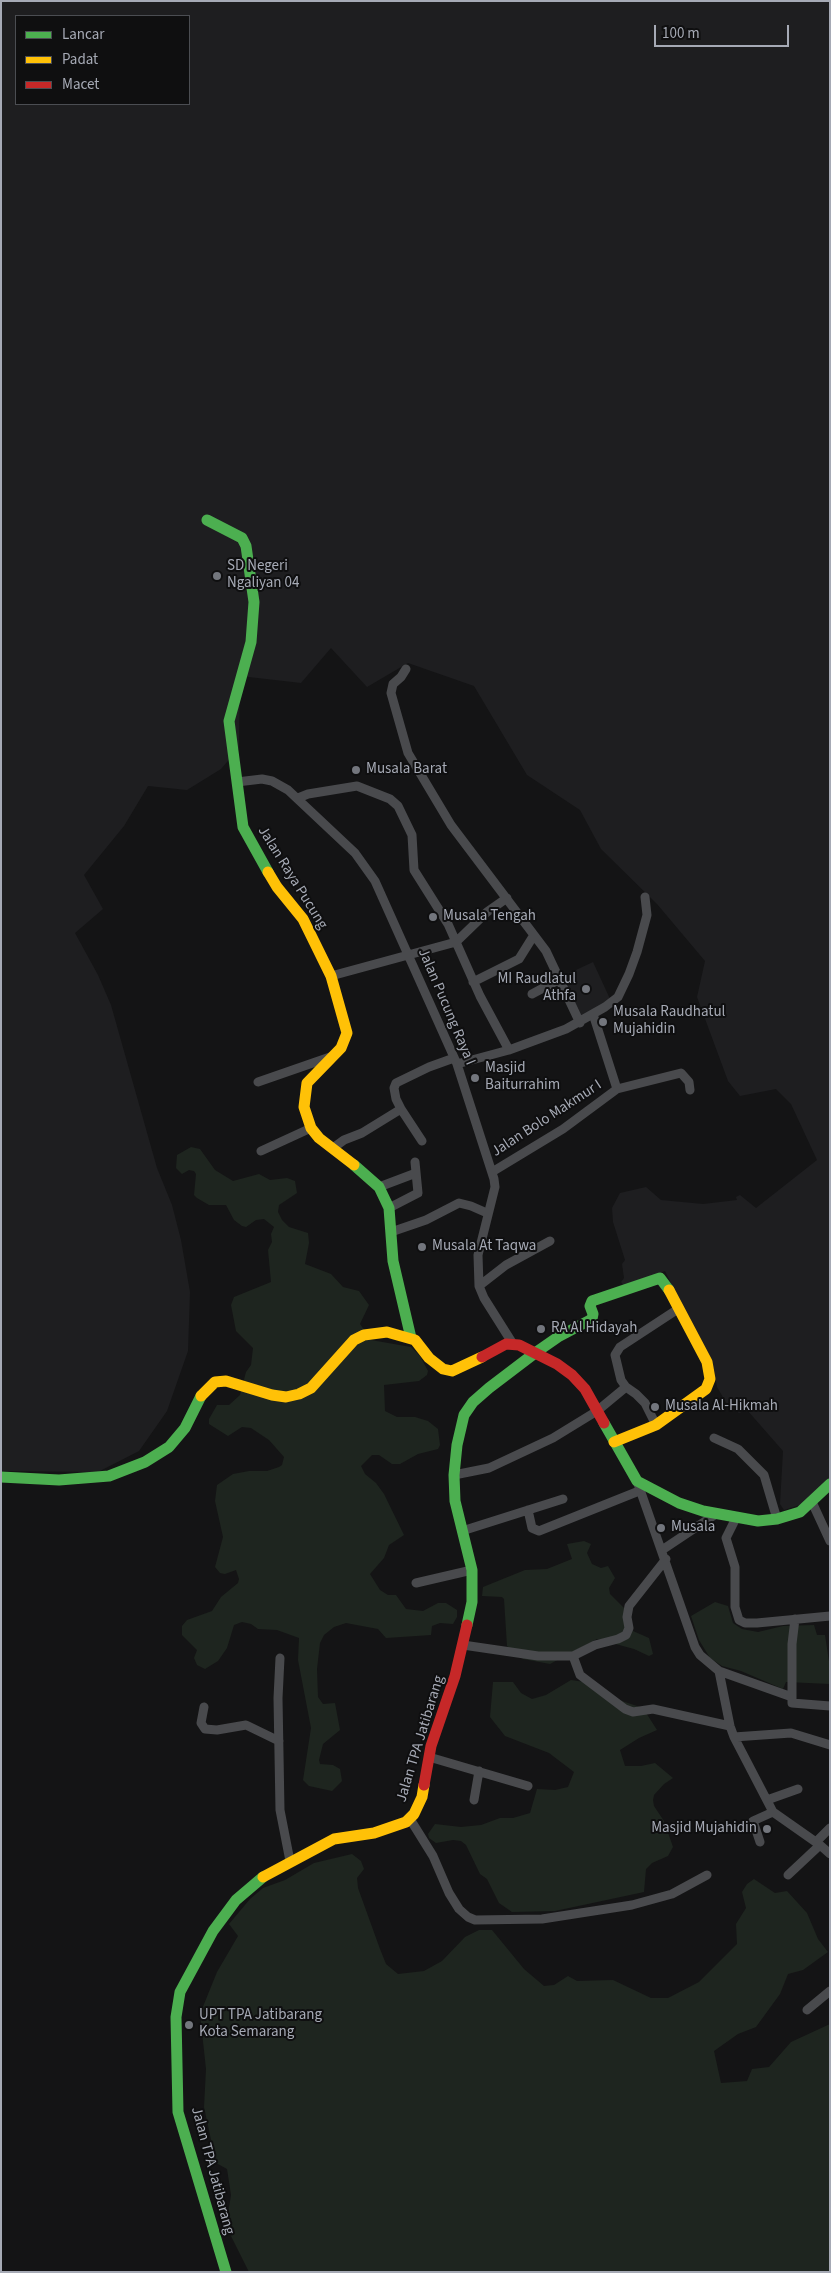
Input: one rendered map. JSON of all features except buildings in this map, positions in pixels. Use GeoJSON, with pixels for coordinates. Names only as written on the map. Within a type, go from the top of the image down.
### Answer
{"type":"FeatureCollection","features":[{"type":"Feature","properties":{"kind":"street","name":"Jalan Raya Pucung"},"geometry":{"type":"LineString","coordinates":[[207,520],[242,538],[246,546],[254,602],[251,642],[241,670],[229,721],[243,827],[277,887],[303,919],[331,976],[347,1033],[341,1048],[335,1056]]}},
{"type":"Feature","properties":{"kind":"street"},"geometry":{"type":"LineString","coordinates":[[406,670],[401,678],[393,684],[391,693],[408,753],[451,825],[507,898],[554,965],[580,1023]]}},
{"type":"Feature","properties":{"kind":"street","name":"Jalan Pucung Raya I"},"geometry":{"type":"LineString","coordinates":[[237,782],[262,779],[272,780],[298,798],[363,862],[375,881],[455,1061],[492,1172],[495,1187],[478,1255],[479,1286],[496,1318],[513,1344]]}},
{"type":"Feature","properties":{"kind":"street"},"geometry":{"type":"LineString","coordinates":[[298,798],[308,794],[357,786],[390,799],[398,806],[412,835],[414,870],[439,908],[509,1050]]}},
{"type":"Feature","properties":{"kind":"street"},"geometry":{"type":"LineString","coordinates":[[422,1141],[396,1099],[394,1088],[396,1083],[429,1067],[509,1050],[580,1023],[618,997],[629,974],[647,915],[645,897]]}},
{"type":"Feature","properties":{"kind":"street"},"geometry":{"type":"LineString","coordinates":[[331,976],[456,942],[487,912],[507,898]]}},
{"type":"Feature","properties":{"kind":"street"},"geometry":{"type":"LineString","coordinates":[[474,982],[519,959],[534,935]]}},
{"type":"Feature","properties":{"kind":"street"},"geometry":{"type":"LineString","coordinates":[[532,994],[560,978]]}},
{"type":"Feature","properties":{"kind":"street","name":"Jalan Bolo Makmur I"},"geometry":{"type":"LineString","coordinates":[[594,1014],[617,1090]]}},
{"type":"Feature","properties":{"kind":"street"},"geometry":{"type":"LineString","coordinates":[[258,1082],[335,1056]]}},
{"type":"Feature","properties":{"kind":"street"},"geometry":{"type":"LineString","coordinates":[[335,1056],[307,1083],[304,1107],[311,1128],[319,1138],[379,1187],[390,1208],[393,1261],[411,1338]]}},
{"type":"Feature","properties":{"kind":"street","name":"Jalan Bolo Makmur I"},"geometry":{"type":"LineString","coordinates":[[492,1172],[570,1124],[617,1090],[681,1073],[685,1074],[690,1090]]}},
{"type":"Feature","properties":{"kind":"street"},"geometry":{"type":"LineString","coordinates":[[333,1148],[401,1109]]}},
{"type":"Feature","properties":{"kind":"street"},"geometry":{"type":"LineString","coordinates":[[262,1151],[311,1128]]}},
{"type":"Feature","properties":{"kind":"street"},"geometry":{"type":"LineString","coordinates":[[390,1208],[416,1196],[419,1191],[415,1162]]}},
{"type":"Feature","properties":{"kind":"street"},"geometry":{"type":"LineString","coordinates":[[379,1187],[416,1173]]}},
{"type":"Feature","properties":{"kind":"street"},"geometry":{"type":"LineString","coordinates":[[391,1232],[415,1225],[459,1204],[471,1206],[487,1213]]}},
{"type":"Feature","properties":{"kind":"street"},"geometry":{"type":"LineString","coordinates":[[479,1286],[506,1265],[550,1241]]}},
{"type":"Feature","properties":{"kind":"street","name":"Jalan TPA Jatibarang"},"geometry":{"type":"LineString","coordinates":[[226,2272],[178,2112],[176,2018],[180,1992],[213,1931],[236,1900],[250,1888],[290,1861],[334,1838],[374,1833],[410,1819],[422,1797],[429,1757],[445,1701],[455,1676],[472,1602],[472,1570],[455,1501],[454,1475],[457,1445],[464,1415],[473,1402],[535,1353],[592,1319],[593,1314],[590,1306],[592,1302],[654,1278],[660,1278],[666,1283],[678,1309]]}},
{"type":"Feature","properties":{"kind":"street"},"geometry":{"type":"LineString","coordinates":[[614,1442],[656,1425],[701,1392],[710,1379],[707,1362],[678,1309],[616,1350],[618,1370],[626,1387],[645,1404],[656,1425]]}},
{"type":"Feature","properties":{"kind":"street"},"geometry":{"type":"LineString","coordinates":[[1,1477],[59,1480],[109,1476],[145,1462],[169,1446],[185,1428],[198,1399],[215,1382],[226,1381],[272,1395],[286,1397],[300,1394],[311,1388],[354,1340],[375,1333],[400,1334],[411,1338],[421,1346],[438,1367],[452,1371],[506,1344],[519,1345],[572,1375],[585,1389],[598,1411],[638,1486],[664,1554],[695,1647],[709,1664],[719,1671],[792,1697]]}},
{"type":"Feature","properties":{"kind":"street"},"geometry":{"type":"LineString","coordinates":[[454,1475],[489,1468],[553,1438],[598,1411],[626,1387]]}},
{"type":"Feature","properties":{"kind":"street"},"geometry":{"type":"LineString","coordinates":[[714,1438],[738,1449],[764,1475],[777,1519]]}},
{"type":"Feature","properties":{"kind":"street"},"geometry":{"type":"LineString","coordinates":[[528,1510],[532,1528],[539,1531],[638,1486],[679,1503],[716,1514],[758,1521],[777,1519],[800,1512],[830,1484]]}},
{"type":"Feature","properties":{"kind":"street"},"geometry":{"type":"LineString","coordinates":[[462,1531],[563,1498]]}},
{"type":"Feature","properties":{"kind":"street"},"geometry":{"type":"LineString","coordinates":[[812,1502],[830,1541]]}},
{"type":"Feature","properties":{"kind":"street"},"geometry":{"type":"LineString","coordinates":[[463,1645],[538,1656],[573,1656],[595,1645],[626,1635],[630,1628],[627,1617],[630,1606],[664,1554],[716,1514]]}},
{"type":"Feature","properties":{"kind":"street"},"geometry":{"type":"LineString","coordinates":[[736,1518],[726,1538],[735,1567],[735,1607],[739,1620],[745,1623],[757,1624],[795,1618],[830,1616]]}},
{"type":"Feature","properties":{"kind":"street"},"geometry":{"type":"LineString","coordinates":[[416,1583],[472,1570]]}},
{"type":"Feature","properties":{"kind":"street"},"geometry":{"type":"LineString","coordinates":[[795,1618],[792,1644],[792,1697],[794,1705],[830,1706]]}},
{"type":"Feature","properties":{"kind":"street"},"geometry":{"type":"LineString","coordinates":[[573,1656],[580,1676],[625,1709],[633,1712],[653,1709],[730,1726]]}},
{"type":"Feature","properties":{"kind":"street"},"geometry":{"type":"LineString","coordinates":[[280,1658],[278,1698],[280,1810],[290,1861]]}},
{"type":"Feature","properties":{"kind":"street"},"geometry":{"type":"LineString","coordinates":[[719,1671],[734,1737],[773,1812],[818,1843],[830,1854]]}},
{"type":"Feature","properties":{"kind":"street"},"geometry":{"type":"LineString","coordinates":[[204,1707],[201,1723],[205,1729],[217,1730],[246,1724],[279,1741]]}},
{"type":"Feature","properties":{"kind":"street"},"geometry":{"type":"LineString","coordinates":[[734,1737],[791,1733],[830,1744]]}},
{"type":"Feature","properties":{"kind":"street"},"geometry":{"type":"LineString","coordinates":[[429,1757],[528,1786]]}},
{"type":"Feature","properties":{"kind":"street"},"geometry":{"type":"LineString","coordinates":[[474,1800],[479,1771]]}},
{"type":"Feature","properties":{"kind":"street"},"geometry":{"type":"LineString","coordinates":[[767,1800],[798,1789]]}},
{"type":"Feature","properties":{"kind":"street"},"geometry":{"type":"LineString","coordinates":[[760,1842],[754,1821],[773,1812]]}},
{"type":"Feature","properties":{"kind":"street"},"geometry":{"type":"LineString","coordinates":[[410,1819],[433,1856],[449,1893],[464,1914],[475,1920],[542,1919],[632,1905],[672,1894],[707,1875]]}},
{"type":"Feature","properties":{"kind":"street"},"geometry":{"type":"LineString","coordinates":[[788,1875],[830,1828]]}},
{"type":"Feature","properties":{"kind":"street"},"geometry":{"type":"LineString","coordinates":[[807,2010],[830,1992]]}},
{"type":"Feature","properties":{"kind":"shaded area"},"geometry":{"type":"Polygon","coordinates":[[[1,1],[830,1],[830,1479],[806,1503],[784,1510],[780,1504],[783,1451],[747,1410],[739,1413],[727,1404],[717,1387],[714,1370],[665,1271],[624,1286],[621,1282],[624,1278],[622,1264],[625,1260],[613,1222],[612,1208],[620,1193],[646,1187],[661,1200],[703,1204],[737,1200],[736,1197],[740,1195],[756,1208],[817,1160],[791,1104],[776,1089],[740,1096],[728,1081],[697,997],[705,961],[657,904],[601,849],[580,810],[527,775],[474,686],[408,663],[367,687],[331,648],[301,683],[240,676],[239,748],[221,769],[187,790],[148,786],[124,826],[84,875],[103,909],[75,933],[98,975],[111,1005],[157,1168],[172,1205],[181,1240],[190,1292],[188,1351],[167,1411],[139,1451],[98,1472],[1,1471],[1,1]]]}},
{"type":"Feature","properties":{"kind":"shaded area","name":"MI Raudlatul Athfa"},"geometry":{"type":"Polygon","coordinates":[[[593,962],[611,1001],[579,1017],[561,977],[593,962]]]}},
{"type":"Feature","properties":{"kind":"shaded area"},"geometry":{"type":"Polygon","coordinates":[[[191,1147],[200,1149],[215,1170],[233,1181],[259,1174],[270,1180],[287,1178],[295,1181],[297,1193],[279,1205],[278,1212],[282,1220],[289,1227],[308,1233],[309,1243],[305,1264],[331,1274],[343,1287],[359,1291],[369,1305],[360,1324],[371,1340],[411,1347],[420,1356],[428,1371],[427,1375],[419,1381],[384,1385],[385,1411],[397,1417],[415,1417],[428,1421],[438,1429],[440,1445],[438,1449],[418,1454],[400,1464],[392,1464],[379,1455],[372,1455],[361,1466],[365,1474],[376,1483],[384,1494],[404,1535],[389,1545],[384,1558],[370,1574],[380,1590],[388,1595],[396,1595],[406,1609],[423,1611],[438,1603],[446,1603],[457,1610],[457,1617],[453,1624],[440,1623],[432,1626],[431,1635],[386,1638],[378,1629],[346,1623],[334,1627],[324,1635],[320,1643],[317,1669],[318,1697],[323,1704],[335,1703],[340,1730],[323,1744],[319,1760],[320,1764],[333,1765],[340,1769],[342,1781],[332,1791],[309,1786],[303,1780],[311,1728],[298,1660],[299,1638],[277,1630],[258,1629],[251,1624],[242,1622],[234,1625],[227,1648],[218,1661],[205,1669],[197,1665],[194,1658],[197,1650],[182,1635],[182,1626],[187,1620],[212,1611],[221,1597],[238,1583],[239,1579],[236,1570],[225,1574],[220,1573],[215,1567],[223,1537],[215,1501],[217,1485],[233,1474],[249,1471],[267,1471],[279,1467],[282,1465],[284,1457],[269,1440],[251,1428],[242,1427],[228,1436],[209,1424],[209,1419],[217,1405],[229,1405],[240,1395],[246,1372],[251,1365],[253,1348],[236,1331],[231,1305],[234,1297],[271,1282],[268,1250],[272,1242],[271,1234],[274,1227],[264,1219],[256,1220],[246,1227],[242,1226],[234,1220],[226,1205],[209,1205],[197,1198],[194,1195],[196,1174],[194,1171],[189,1170],[182,1174],[176,1168],[177,1155],[191,1147]]]}},
{"type":"Feature","properties":{"kind":"shaded area"},"geometry":{"type":"Polygon","coordinates":[[[584,1541],[591,1544],[587,1553],[592,1564],[601,1568],[608,1566],[615,1578],[609,1588],[610,1594],[626,1610],[633,1631],[649,1638],[653,1654],[649,1656],[634,1649],[597,1639],[550,1664],[523,1659],[507,1646],[504,1599],[502,1597],[482,1596],[483,1587],[525,1570],[547,1569],[572,1559],[567,1544],[584,1541]]]}},
{"type":"Feature","properties":{"kind":"shaded area"},"geometry":{"type":"Polygon","coordinates":[[[715,1602],[728,1606],[733,1623],[742,1629],[758,1632],[783,1626],[814,1625],[817,1635],[825,1635],[830,1668],[830,1684],[786,1682],[783,1689],[741,1671],[722,1666],[710,1658],[699,1640],[691,1616],[715,1602]]]}},
{"type":"Feature","properties":{"kind":"shaded area"},"geometry":{"type":"Polygon","coordinates":[[[571,1680],[585,1682],[622,1701],[643,1708],[657,1730],[639,1738],[620,1750],[625,1766],[641,1766],[655,1763],[673,1778],[664,1784],[654,1795],[653,1800],[654,1806],[664,1821],[673,1847],[668,1856],[652,1863],[646,1869],[644,1892],[555,1911],[512,1912],[499,1903],[487,1879],[480,1874],[466,1845],[461,1841],[453,1840],[436,1843],[429,1838],[428,1834],[435,1824],[461,1827],[481,1825],[500,1818],[513,1818],[530,1813],[537,1789],[555,1790],[568,1787],[574,1772],[549,1753],[505,1736],[490,1717],[493,1682],[513,1682],[521,1693],[532,1699],[546,1695],[571,1680]]]}},
{"type":"Feature","properties":{"kind":"shaded area"},"geometry":{"type":"Polygon","coordinates":[[[352,1854],[361,1861],[364,1869],[357,1878],[358,1888],[380,1949],[386,1964],[398,1974],[424,1971],[442,1961],[465,1937],[479,1930],[492,1930],[524,1969],[544,1986],[554,1985],[568,1976],[577,1981],[613,1980],[651,1998],[668,1998],[699,1982],[737,1944],[736,1924],[746,1908],[742,1892],[747,1884],[754,1879],[775,1893],[787,1891],[807,1913],[818,1939],[828,1952],[803,1970],[788,1974],[780,1994],[756,2027],[738,2034],[714,2051],[721,2083],[747,2081],[752,2069],[769,2067],[791,2042],[830,2024],[830,2272],[249,2272],[226,2226],[231,2195],[227,2169],[216,2163],[204,2107],[206,2069],[200,2014],[217,1972],[238,1936],[229,1924],[250,1899],[263,1888],[285,1880],[314,1863],[352,1854]]]}},
{"type":"Feature","properties":{"kind":"traffic: fast"},"geometry":{"type":"LineString","coordinates":[[207,520],[242,538],[246,546],[254,602],[251,642],[229,721],[243,827],[268,872]]}},
{"type":"Feature","properties":{"kind":"traffic: fast"},"geometry":{"type":"LineString","coordinates":[[354,1165],[379,1187],[389,1208],[393,1261],[411,1338]]}},
{"type":"Feature","properties":{"kind":"traffic: fast"},"geometry":{"type":"LineString","coordinates":[[467,1625],[472,1602],[472,1570],[455,1501],[454,1475],[457,1445],[464,1415],[473,1402],[489,1388],[535,1353],[558,1337],[592,1319],[593,1314],[590,1306],[592,1301],[660,1278],[669,1290]]}},
{"type":"Feature","properties":{"kind":"traffic: fast"},"geometry":{"type":"LineString","coordinates":[[1,1477],[59,1480],[109,1476],[145,1462],[169,1447],[185,1428],[201,1396]]}},
{"type":"Feature","properties":{"kind":"traffic: fast"},"geometry":{"type":"LineString","coordinates":[[604,1423],[637,1481],[679,1503],[703,1511],[758,1521],[777,1519],[800,1512],[830,1484]]}},
{"type":"Feature","properties":{"kind":"traffic: fast"},"geometry":{"type":"LineString","coordinates":[[226,2272],[178,2112],[176,2017],[180,1992],[213,1931],[236,1900],[263,1877]]}},
{"type":"Feature","properties":{"kind":"traffic: slow"},"geometry":{"type":"LineString","coordinates":[[268,872],[277,887],[303,919],[331,976],[347,1033],[341,1048],[307,1083],[304,1107],[311,1128],[319,1138],[354,1165]]}},
{"type":"Feature","properties":{"kind":"traffic: slow"},"geometry":{"type":"LineString","coordinates":[[614,1442],[656,1425],[706,1389],[710,1379],[707,1362],[669,1290]]}},
{"type":"Feature","properties":{"kind":"traffic: slow"},"geometry":{"type":"LineString","coordinates":[[201,1396],[215,1382],[226,1381],[272,1395],[286,1397],[299,1394],[311,1388],[354,1340],[364,1335],[387,1332],[415,1340],[429,1358],[443,1369],[452,1371],[482,1357]]}},
{"type":"Feature","properties":{"kind":"traffic: slow"},"geometry":{"type":"LineString","coordinates":[[263,1877],[334,1839],[374,1833],[406,1822],[414,1814],[422,1797],[424,1785]]}},
{"type":"Feature","properties":{"kind":"traffic: jam"},"geometry":{"type":"LineString","coordinates":[[482,1357],[506,1344],[519,1345],[557,1364],[572,1375],[585,1389],[604,1423]]}},
{"type":"Feature","properties":{"kind":"traffic: jam"},"geometry":{"type":"LineString","coordinates":[[424,1785],[431,1746],[455,1676],[467,1625]]}},
{"type":"Feature","properties":{"kind":"place","name":"SD Negeri Ngaliyan 04"},"geometry":{"type":"Point","coordinates":[217,576]}},
{"type":"Feature","properties":{"kind":"place","name":"Musala Barat"},"geometry":{"type":"Point","coordinates":[356,770]}},
{"type":"Feature","properties":{"kind":"place","name":"Musala Tengah"},"geometry":{"type":"Point","coordinates":[433,917]}},
{"type":"Feature","properties":{"kind":"place","name":"MI Raudlatul Athfa"},"geometry":{"type":"Point","coordinates":[586,989]}},
{"type":"Feature","properties":{"kind":"place","name":"Musala Raudhatul Mujahidin"},"geometry":{"type":"Point","coordinates":[603,1022]}},
{"type":"Feature","properties":{"kind":"place","name":"Masjid Baiturrahim"},"geometry":{"type":"Point","coordinates":[475,1078]}},
{"type":"Feature","properties":{"kind":"place","name":"Musala At Taqwa"},"geometry":{"type":"Point","coordinates":[422,1247]}},
{"type":"Feature","properties":{"kind":"place","name":"RA Al Hidayah"},"geometry":{"type":"Point","coordinates":[541,1329]}},
{"type":"Feature","properties":{"kind":"place","name":"Musala Al-Hikmah"},"geometry":{"type":"Point","coordinates":[655,1407]}},
{"type":"Feature","properties":{"kind":"place","name":"Musala"},"geometry":{"type":"Point","coordinates":[661,1528]}},
{"type":"Feature","properties":{"kind":"place","name":"Masjid Mujahidin"},"geometry":{"type":"Point","coordinates":[767,1829]}},
{"type":"Feature","properties":{"kind":"place","name":"UPT TPA Jatibarang Kota Semarang"},"geometry":{"type":"Point","coordinates":[189,2025]}}]}
